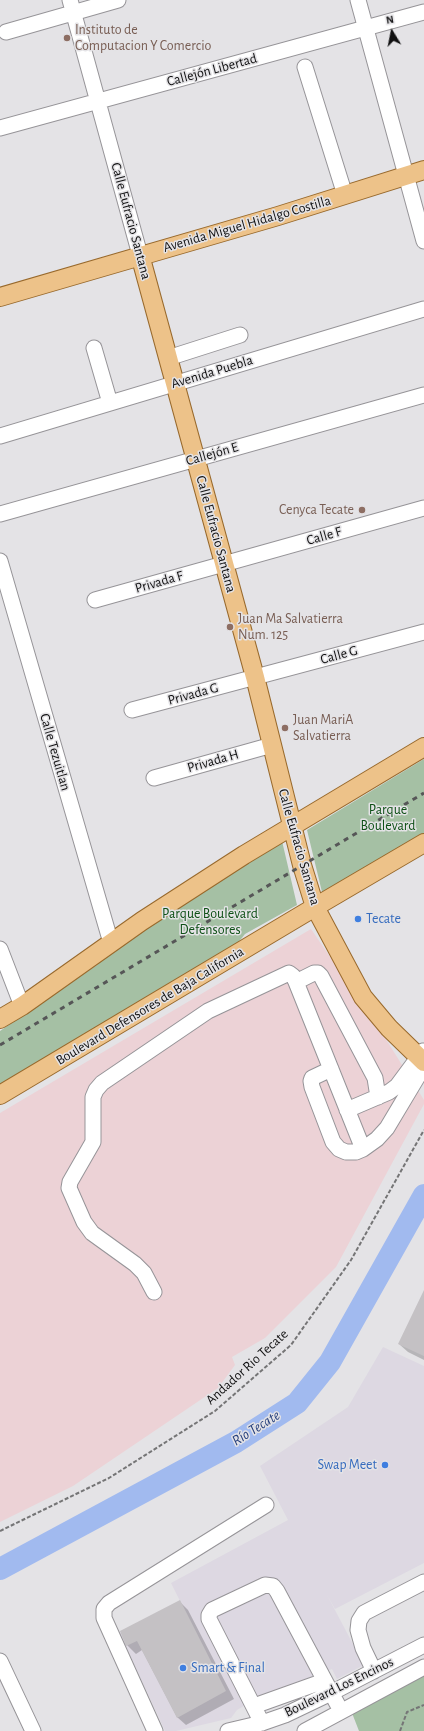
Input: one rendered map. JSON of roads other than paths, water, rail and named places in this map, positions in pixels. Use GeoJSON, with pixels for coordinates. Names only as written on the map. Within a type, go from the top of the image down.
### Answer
{"type":"FeatureCollection","features":[{"type":"Feature","properties":{"kind":"main road","name":"Avenida Miguel Hidalgo Costilla"},"geometry":{"type":"LineString","coordinates":[[0,297],[278,216],[424,170]]}},
{"type":"Feature","properties":{"kind":"main road","name":"Calle Eufracio Santana"},"geometry":{"type":"LineString","coordinates":[[140,255],[255,677],[314,907],[363,997],[389,1028],[423,1059]]}},
{"type":"Feature","properties":{"kind":"main road"},"geometry":{"type":"LineString","coordinates":[[0,1019],[22,1006],[111,943],[292,825],[424,748]]}},
{"type":"Feature","properties":{"kind":"main road","name":"Boulevard Defensores de Baja California"},"geometry":{"type":"LineString","coordinates":[[0,1095],[424,843]]}},
{"type":"Feature","properties":{"kind":"street"},"geometry":{"type":"LineString","coordinates":[[6,32],[72,6],[118,0]]}},
{"type":"Feature","properties":{"kind":"street"},"geometry":{"type":"LineString","coordinates":[[358,0],[424,241]]}},
{"type":"Feature","properties":{"kind":"street","name":"Calle Eufracio Santana"},"geometry":{"type":"LineString","coordinates":[[72,6],[140,255]]}},
{"type":"Feature","properties":{"kind":"street","name":"Callejón Libertad"},"geometry":{"type":"LineString","coordinates":[[0,128],[424,12]]}},
{"type":"Feature","properties":{"kind":"street"},"geometry":{"type":"LineString","coordinates":[[305,67],[345,195]]}},
{"type":"Feature","properties":{"kind":"street","name":"Avenida Puebla"},"geometry":{"type":"LineString","coordinates":[[0,436],[424,308]]}},
{"type":"Feature","properties":{"kind":"street"},"geometry":{"type":"LineString","coordinates":[[168,358],[240,335]]}},
{"type":"Feature","properties":{"kind":"street"},"geometry":{"type":"LineString","coordinates":[[94,348],[110,403]]}},
{"type":"Feature","properties":{"kind":"street","name":"Callejón E"},"geometry":{"type":"LineString","coordinates":[[0,514],[195,458],[424,395]]}},
{"type":"Feature","properties":{"kind":"street","name":"Calle F"},"geometry":{"type":"LineString","coordinates":[[223,564],[424,508]]}},
{"type":"Feature","properties":{"kind":"street","name":"Calle Tezuitlan"},"geometry":{"type":"LineString","coordinates":[[0,561],[111,943]]}},
{"type":"Feature","properties":{"kind":"street","name":"Privada F"},"geometry":{"type":"LineString","coordinates":[[95,600],[223,564]]}},
{"type":"Feature","properties":{"kind":"street","name":"Calle G"},"geometry":{"type":"LineString","coordinates":[[255,677],[424,632]]}},
{"type":"Feature","properties":{"kind":"street","name":"Privada G"},"geometry":{"type":"LineString","coordinates":[[132,710],[255,677]]}},
{"type":"Feature","properties":{"kind":"street","name":"Privada H"},"geometry":{"type":"LineString","coordinates":[[154,778],[272,744]]}},
{"type":"Feature","properties":{"kind":"street"},"geometry":{"type":"LineString","coordinates":[[0,949],[22,1006]]}},
{"type":"Feature","properties":{"kind":"street"},"geometry":{"type":"LineString","coordinates":[[296,982],[314,973],[318,973],[321,976],[375,1078],[378,1097]]}},
{"type":"Feature","properties":{"kind":"street"},"geometry":{"type":"LineString","coordinates":[[154,1292],[144,1273],[135,1264],[92,1232],[84,1222],[69,1188],[70,1182],[93,1142],[93,1097],[96,1090],[102,1083],[208,1011],[286,974],[289,974],[293,976],[296,982],[363,1149]]}},
{"type":"Feature","properties":{"kind":"street"},"geometry":{"type":"LineString","coordinates":[[347,1110],[389,1092],[397,1086],[423,1059]]}},
{"type":"Feature","properties":{"kind":"street"},"geometry":{"type":"LineString","coordinates":[[331,1069],[316,1076],[311,1081],[333,1142],[339,1149],[346,1152],[356,1152],[377,1139],[387,1128],[423,1059]]}},
{"type":"Feature","properties":{"kind":"street"},"geometry":{"type":"LineString","coordinates":[[155,1731],[104,1618],[104,1609],[109,1603],[266,1505]]}},
{"type":"Feature","properties":{"kind":"street"},"geometry":{"type":"LineString","coordinates":[[374,1671],[363,1648],[358,1630],[359,1621],[364,1613],[424,1582]]}},
{"type":"Feature","properties":{"kind":"street"},"geometry":{"type":"LineString","coordinates":[[262,1723],[209,1619],[209,1615],[212,1610],[265,1585],[273,1586],[277,1591],[341,1711]]}},
{"type":"Feature","properties":{"kind":"street","name":"Boulevard Los Encinos"},"geometry":{"type":"LineString","coordinates":[[228,1731],[262,1723],[285,1715],[328,1687],[374,1671],[424,1645]]}},
{"type":"Feature","properties":{"kind":"street"},"geometry":{"type":"LineString","coordinates":[[0,1662],[33,1731]]}},
{"type":"Feature","properties":{"kind":"street","name":"Boulevard Los Encinos"},"geometry":{"type":"LineString","coordinates":[[305,1731],[424,1667]]}},
{"type":"Feature","properties":{"kind":"street"},"geometry":{"type":"LineString","coordinates":[[254,1706],[328,1687]]}},
{"type":"Feature","properties":{"kind":"waterway","name":"Río Tecate"},"geometry":{"type":"LineString","coordinates":[[0,1569],[236,1442],[297,1403],[330,1362],[424,1195]]}},
{"type":"Feature","properties":{"kind":"railway"},"geometry":{"type":"LineString","coordinates":[[0,1045],[424,793]]}},
{"type":"Feature","properties":{"kind":"place","name":"Instituto de Computacion Y Comercio"},"geometry":{"type":"Point","coordinates":[67,38]}},
{"type":"Feature","properties":{"kind":"place","name":"Cenyca Tecate"},"geometry":{"type":"Point","coordinates":[362,510]}},
{"type":"Feature","properties":{"kind":"place","name":"Juan Ma Salvatierra Num. 125"},"geometry":{"type":"Point","coordinates":[230,627]}},
{"type":"Feature","properties":{"kind":"place","name":"Juan MariA Salvatierra"},"geometry":{"type":"Point","coordinates":[285,728]}},
{"type":"Feature","properties":{"kind":"place","name":"Tecate"},"geometry":{"type":"Point","coordinates":[358,919]}},
{"type":"Feature","properties":{"kind":"place","name":"Swap Meet"},"geometry":{"type":"Point","coordinates":[385,1465]}},
{"type":"Feature","properties":{"kind":"place","name":"Smart & Final"},"geometry":{"type":"Point","coordinates":[183,1668]}},
{"type":"Feature","properties":{"kind":"park label","name":"Parque Boulevard"},"geometry":{"type":"Point","coordinates":[388,818]}},
{"type":"Feature","properties":{"kind":"park label","name":"Parque Boulevard Defensores"},"geometry":{"type":"Point","coordinates":[210,922]}}]}
